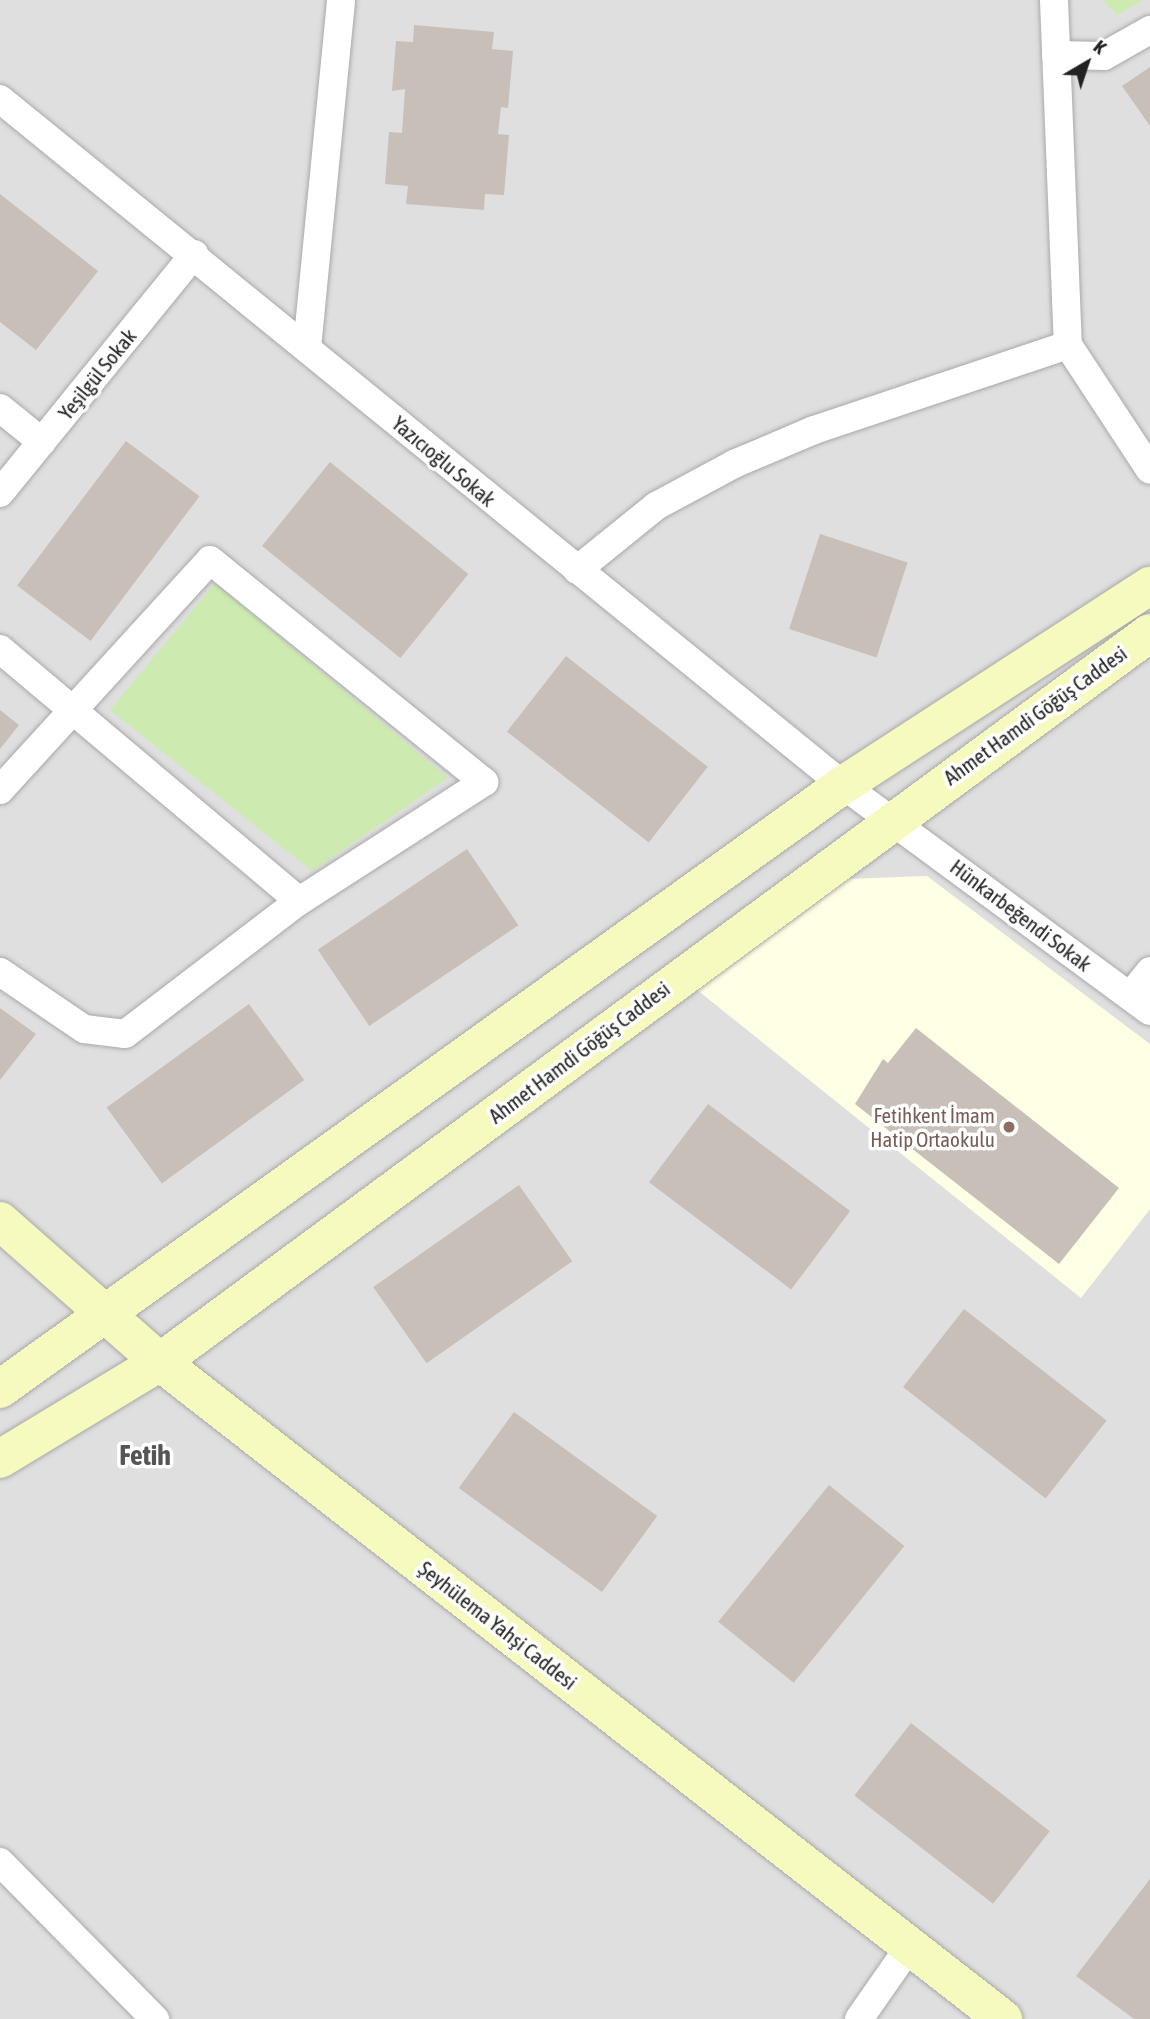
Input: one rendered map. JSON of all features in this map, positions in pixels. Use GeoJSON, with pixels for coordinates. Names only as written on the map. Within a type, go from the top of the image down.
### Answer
{"type":"FeatureCollection","features":[{"type":"Feature","properties":{"kind":"street"},"geometry":{"type":"LineString","coordinates":[[307,348],[341,0]]}},
{"type":"Feature","properties":{"kind":"street"},"geometry":{"type":"LineString","coordinates":[[1052,0],[1068,345],[1150,470]]}},
{"type":"Feature","properties":{"kind":"street"},"geometry":{"type":"LineString","coordinates":[[1056,55],[1104,56],[1150,30]]}},
{"type":"Feature","properties":{"kind":"street","name":"Yazıcıoğlu Sokak"},"geometry":{"type":"LineString","coordinates":[[0,99],[194,254],[577,570],[844,785],[892,818]]}},
{"type":"Feature","properties":{"kind":"street","name":"Yeşilgül Sokak"},"geometry":{"type":"LineString","coordinates":[[0,493],[194,254]]}},
{"type":"Feature","properties":{"kind":"street"},"geometry":{"type":"LineString","coordinates":[[577,570],[656,506],[734,464],[814,430],[1068,345]]}},
{"type":"Feature","properties":{"kind":"street"},"geometry":{"type":"LineString","coordinates":[[0,408],[42,442]]}},
{"type":"Feature","properties":{"kind":"street"},"geometry":{"type":"LineString","coordinates":[[0,790],[210,560],[484,782],[299,901],[125,1034],[84,1029],[0,972]]}},
{"type":"Feature","properties":{"kind":"street","name":"Ahmet Hamdi Göğüş Caddesi"},"geometry":{"type":"LineString","coordinates":[[0,1389],[844,785],[1150,586]]}},
{"type":"Feature","properties":{"kind":"street","name":"Ahmet Hamdi Göğüş Caddesi"},"geometry":{"type":"LineString","coordinates":[[0,1459],[160,1362],[892,818],[1150,633]]}},
{"type":"Feature","properties":{"kind":"street"},"geometry":{"type":"LineString","coordinates":[[0,649],[299,901]]}},
{"type":"Feature","properties":{"kind":"street","name":"Hünkarbeğendi Sokak"},"geometry":{"type":"LineString","coordinates":[[892,818],[1140,1004]]}},
{"type":"Feature","properties":{"kind":"street"},"geometry":{"type":"LineString","coordinates":[[1140,1004],[1150,971]]}},
{"type":"Feature","properties":{"kind":"street","name":"Şeyhülema Yahşi Caddesi"},"geometry":{"type":"LineString","coordinates":[[0,1221],[160,1362],[1003,2019]]}},
{"type":"Feature","properties":{"kind":"street"},"geometry":{"type":"LineString","coordinates":[[0,1862],[155,2019]]}},
{"type":"Feature","properties":{"kind":"street"},"geometry":{"type":"LineString","coordinates":[[859,2019],[910,1946]]}},
{"type":"Feature","properties":{"kind":"shaded area"},"geometry":{"type":"Polygon","coordinates":[[[0,0],[1150,0],[1150,2019],[0,2019],[0,0]]]}},
{"type":"Feature","properties":{"kind":"shaded area","name":"Fetihkent İmam Hatip Ortaokulu"},"geometry":{"type":"Polygon","coordinates":[[[927,876],[1150,1044],[1150,1209],[1081,1298],[696,989],[846,879],[927,876]]]}},
{"type":"Feature","properties":{"kind":"green space"},"geometry":{"type":"Polygon","coordinates":[[[1103,0],[1143,0],[1117,15],[1103,0]]]}},
{"type":"Feature","properties":{"kind":"green space"},"geometry":{"type":"Polygon","coordinates":[[[215,583],[448,778],[312,871],[110,710],[215,583]]]}},
{"type":"Feature","properties":{"kind":"building"},"geometry":{"type":"Polygon","coordinates":[[[414,25],[494,32],[492,49],[513,51],[508,108],[501,107],[498,134],[509,135],[504,195],[485,194],[484,210],[406,204],[408,186],[385,184],[389,132],[402,133],[405,89],[392,91],[396,41],[413,42],[414,25]]]}},
{"type":"Feature","properties":{"kind":"building"},"geometry":{"type":"Polygon","coordinates":[[[1150,67],[1150,126],[1122,86],[1150,67]]]}},
{"type":"Feature","properties":{"kind":"building"},"geometry":{"type":"Polygon","coordinates":[[[0,194],[98,271],[36,350],[0,322],[0,194]]]}},
{"type":"Feature","properties":{"kind":"building"},"geometry":{"type":"Polygon","coordinates":[[[126,441],[199,496],[91,641],[17,586],[126,441]]]}},
{"type":"Feature","properties":{"kind":"building"},"geometry":{"type":"Polygon","coordinates":[[[330,462],[468,574],[400,658],[262,546],[330,462]]]}},
{"type":"Feature","properties":{"kind":"building"},"geometry":{"type":"Polygon","coordinates":[[[820,534],[907,562],[877,658],[789,629],[820,534]]]}},
{"type":"Feature","properties":{"kind":"building"},"geometry":{"type":"Polygon","coordinates":[[[566,656],[708,767],[649,842],[507,732],[566,656]]]}},
{"type":"Feature","properties":{"kind":"building"},"geometry":{"type":"Polygon","coordinates":[[[0,710],[19,725],[0,749],[0,710]]]}},
{"type":"Feature","properties":{"kind":"building"},"geometry":{"type":"Polygon","coordinates":[[[467,849],[518,925],[369,1026],[318,950],[467,849]]]}},
{"type":"Feature","properties":{"kind":"building"},"geometry":{"type":"Polygon","coordinates":[[[249,1004],[304,1080],[162,1183],[107,1107],[249,1004]]]}},
{"type":"Feature","properties":{"kind":"building"},"geometry":{"type":"Polygon","coordinates":[[[0,1008],[36,1034],[0,1080],[0,1008]]]}},
{"type":"Feature","properties":{"kind":"building"},"geometry":{"type":"Polygon","coordinates":[[[916,1028],[1119,1188],[1059,1264],[855,1104],[883,1059],[888,1063],[916,1028]]]}},
{"type":"Feature","properties":{"kind":"building"},"geometry":{"type":"Polygon","coordinates":[[[708,1104],[850,1211],[791,1289],[649,1182],[708,1104]]]}},
{"type":"Feature","properties":{"kind":"building"},"geometry":{"type":"Polygon","coordinates":[[[519,1185],[572,1261],[427,1363],[373,1287],[519,1185]]]}},
{"type":"Feature","properties":{"kind":"building"},"geometry":{"type":"Polygon","coordinates":[[[964,1309],[1107,1420],[1046,1498],[903,1387],[964,1309]]]}},
{"type":"Feature","properties":{"kind":"building"},"geometry":{"type":"Polygon","coordinates":[[[514,1412],[657,1516],[602,1592],[459,1488],[514,1412]]]}},
{"type":"Feature","properties":{"kind":"building"},"geometry":{"type":"Polygon","coordinates":[[[829,1485],[904,1546],[794,1683],[718,1622],[829,1485]]]}},
{"type":"Feature","properties":{"kind":"building"},"geometry":{"type":"Polygon","coordinates":[[[911,1723],[1050,1831],[993,1904],[854,1795],[911,1723]]]}},
{"type":"Feature","properties":{"kind":"building"},"geometry":{"type":"Polygon","coordinates":[[[1150,1879],[1150,2019],[1134,2019],[1076,1976],[1150,1879]]]}},
{"type":"Feature","properties":{"kind":"place","name":"Fetihkent İmam Hatip Ortaokulu"},"geometry":{"type":"Point","coordinates":[1009,1127]}},
{"type":"Feature","properties":{"kind":"district","name":"Fetih"},"geometry":{"type":"Point","coordinates":[145,1455]}}]}
